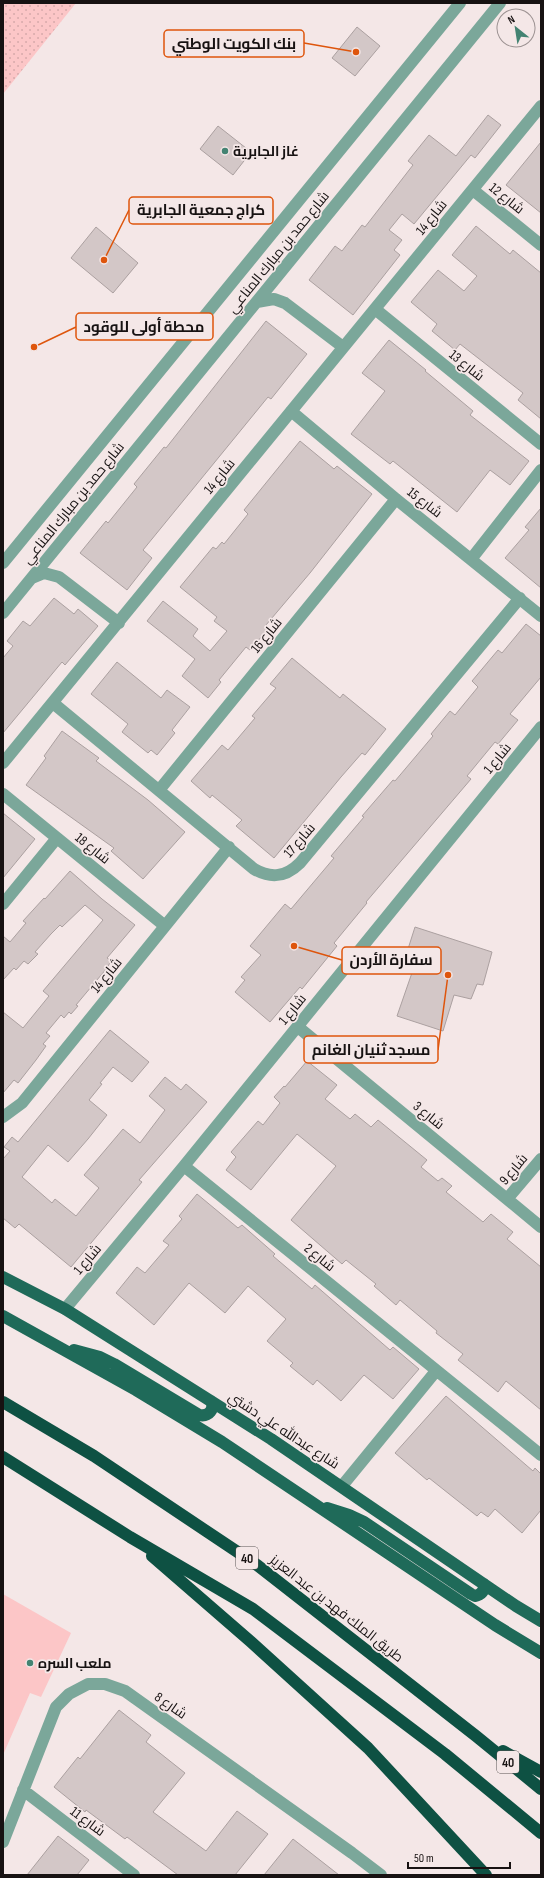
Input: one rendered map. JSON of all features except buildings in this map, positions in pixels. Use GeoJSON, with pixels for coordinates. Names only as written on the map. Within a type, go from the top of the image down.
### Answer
{"type":"FeatureCollection","features":[{"type":"Feature","properties":{"kind":"highway","name":"طريق الملك فهد بن عبد العزيز"},"geometry":{"type":"LineString","coordinates":[[3,1402],[94,1456],[257,1565],[476,1736],[541,1789]]}},
{"type":"Feature","properties":{"kind":"highway","name":"40"},"geometry":{"type":"LineString","coordinates":[[3,1456],[130,1537],[253,1609],[445,1754],[541,1833]]}},
{"type":"Feature","properties":{"kind":"highway"},"geometry":{"type":"LineString","coordinates":[[130,1537],[250,1641],[368,1748],[486,1875]]}},
{"type":"Feature","properties":{"kind":"highway"},"geometry":{"type":"LineString","coordinates":[[476,1736],[541,1772]]}},
{"type":"Feature","properties":{"kind":"main road","name":"شارع عبدالله علي دشتي"},"geometry":{"type":"LineString","coordinates":[[3,1277],[65,1309],[211,1401],[342,1486],[484,1584],[541,1621]]}},
{"type":"Feature","properties":{"kind":"main road"},"geometry":{"type":"LineString","coordinates":[[3,1316],[222,1442],[495,1625],[541,1653]]}},
{"type":"Feature","properties":{"kind":"main road"},"geometry":{"type":"LineString","coordinates":[[61,1348],[87,1353],[114,1364],[199,1415],[205,1415],[211,1411],[213,1405],[211,1401]]}},
{"type":"Feature","properties":{"kind":"main road"},"geometry":{"type":"LineString","coordinates":[[318,1506],[339,1511],[364,1522],[471,1594],[477,1595],[483,1592],[484,1584]]}},
{"type":"Feature","properties":{"kind":"street","name":"شارع حمد بن مبارك المناعي"},"geometry":{"type":"LineString","coordinates":[[3,563],[460,3]]}},
{"type":"Feature","properties":{"kind":"street"},"geometry":{"type":"LineString","coordinates":[[490,15],[494,3]]}},
{"type":"Feature","properties":{"kind":"street","name":"شارع حمد بن مبارك المناعي"},"geometry":{"type":"LineString","coordinates":[[3,613],[500,3]]}},
{"type":"Feature","properties":{"kind":"street","name":"شارع 14"},"geometry":{"type":"LineString","coordinates":[[3,763],[541,106]]}},
{"type":"Feature","properties":{"kind":"street","name":"شارع 12"},"geometry":{"type":"LineString","coordinates":[[473,190],[541,245]]}},
{"type":"Feature","properties":{"kind":"street"},"geometry":{"type":"LineString","coordinates":[[278,275],[277,286],[284,303]]}},
{"type":"Feature","properties":{"kind":"street"},"geometry":{"type":"LineString","coordinates":[[257,302],[274,299],[284,303],[343,347]]}},
{"type":"Feature","properties":{"kind":"street","name":"شارع 13"},"geometry":{"type":"LineString","coordinates":[[375,309],[541,444]]}},
{"type":"Feature","properties":{"kind":"street","name":"شارع 15"},"geometry":{"type":"LineString","coordinates":[[291,411],[396,499],[472,558],[541,616]]}},
{"type":"Feature","properties":{"kind":"street"},"geometry":{"type":"LineString","coordinates":[[472,558],[541,470]]}},
{"type":"Feature","properties":{"kind":"street","name":"شارع 16"},"geometry":{"type":"LineString","coordinates":[[160,789],[396,499]]}},
{"type":"Feature","properties":{"kind":"street"},"geometry":{"type":"LineString","coordinates":[[55,548],[53,563],[58,577]]}},
{"type":"Feature","properties":{"kind":"street"},"geometry":{"type":"LineString","coordinates":[[31,579],[44,573],[58,577],[119,623]]}},
{"type":"Feature","properties":{"kind":"street","name":"شارع 17"},"geometry":{"type":"LineString","coordinates":[[53,703],[261,873],[278,876],[294,870],[520,598]]}},
{"type":"Feature","properties":{"kind":"street","name":"شارع 1"},"geometry":{"type":"LineString","coordinates":[[65,1309],[298,1027],[541,727]]}},
{"type":"Feature","properties":{"kind":"street","name":"شارع 18"},"geometry":{"type":"LineString","coordinates":[[3,794],[165,926]]}},
{"type":"Feature","properties":{"kind":"street"},"geometry":{"type":"LineString","coordinates":[[3,904],[57,838]]}},
{"type":"Feature","properties":{"kind":"street","name":"شارع 14"},"geometry":{"type":"LineString","coordinates":[[3,1117],[22,1104],[229,847]]}},
{"type":"Feature","properties":{"kind":"street","name":"شارع 3"},"geometry":{"type":"LineString","coordinates":[[298,1027],[541,1227]]}},
{"type":"Feature","properties":{"kind":"street","name":"شارع 9"},"geometry":{"type":"LineString","coordinates":[[507,1199],[541,1159]]}},
{"type":"Feature","properties":{"kind":"street","name":"شارع 2"},"geometry":{"type":"LineString","coordinates":[[184,1166],[436,1372],[541,1455]]}},
{"type":"Feature","properties":{"kind":"street"},"geometry":{"type":"LineString","coordinates":[[342,1486],[436,1372]]}},
{"type":"Feature","properties":{"kind":"street","name":"شارع 8"},"geometry":{"type":"LineString","coordinates":[[3,1842],[56,1707],[69,1694],[82,1686],[105,1684],[125,1691],[381,1875]]}},
{"type":"Feature","properties":{"kind":"street","name":"شارع 11"},"geometry":{"type":"LineString","coordinates":[[23,1790],[134,1875]]}},
{"type":"Feature","properties":{"kind":"shaded area"},"geometry":{"type":"Polygon","coordinates":[[[3,3],[76,3],[3,94],[3,3]]]}},
{"type":"Feature","properties":{"kind":"shaded area","name":"ملعب السره"},"geometry":{"type":"Polygon","coordinates":[[[3,1594],[71,1633],[41,1697],[30,1693],[3,1755],[3,1594]]]}},
{"type":"Feature","properties":{"kind":"place","name":"بنك الكويت الوطني"},"geometry":{"type":"Point","coordinates":[356,52]}},
{"type":"Feature","properties":{"kind":"place","name":"غاز الجابرية"},"geometry":{"type":"Point","coordinates":[225,151]}},
{"type":"Feature","properties":{"kind":"place","name":"كراج جمعية الجابرية"},"geometry":{"type":"Point","coordinates":[104,260]}},
{"type":"Feature","properties":{"kind":"place","name":"محطة أولى للوقود"},"geometry":{"type":"Point","coordinates":[34,347]}},
{"type":"Feature","properties":{"kind":"place","name":"سفارة الأردن"},"geometry":{"type":"Point","coordinates":[294,946]}},
{"type":"Feature","properties":{"kind":"place","name":"مسجد ثنيان الغانم"},"geometry":{"type":"Point","coordinates":[448,975]}},
{"type":"Feature","properties":{"kind":"place","name":"ملعب السره"},"geometry":{"type":"Point","coordinates":[30,1663]}}]}
